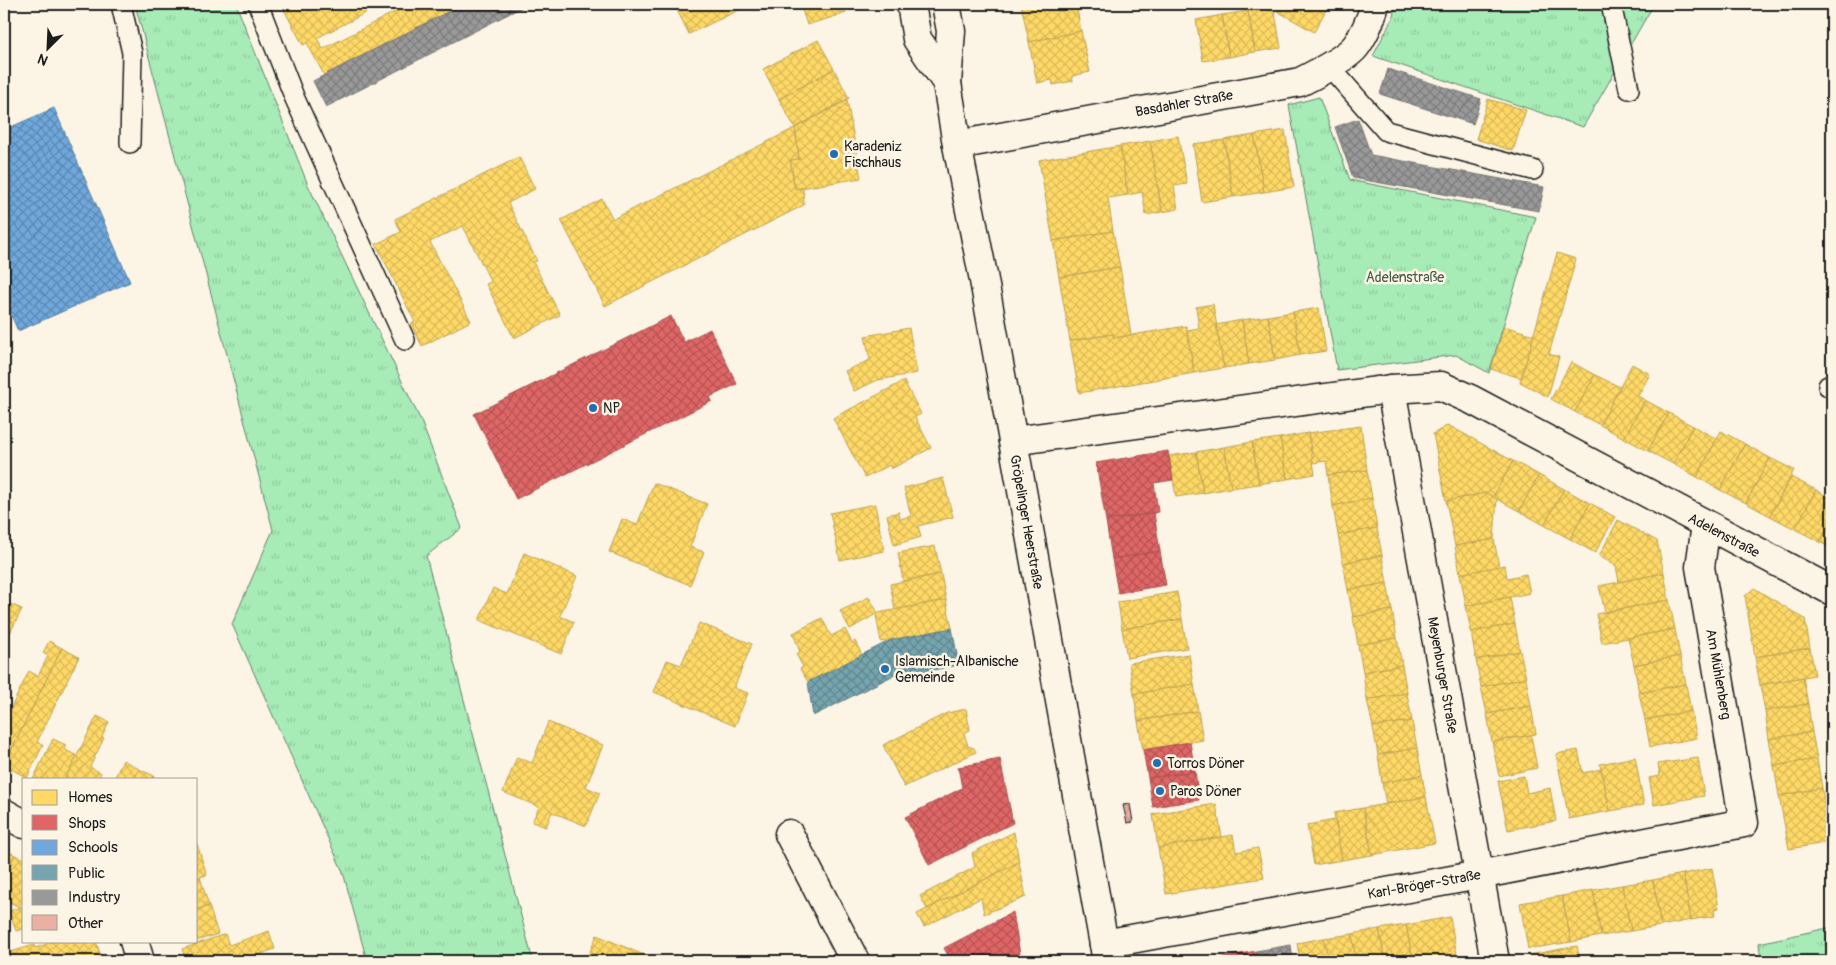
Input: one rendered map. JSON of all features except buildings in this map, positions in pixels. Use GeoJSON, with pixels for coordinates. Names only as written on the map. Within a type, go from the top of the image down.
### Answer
{"type":"FeatureCollection","features":[{"type":"Feature","properties":{"kind":"street","name":"Gröpelinger Heerstraße"},"geometry":{"type":"LineString","coordinates":[[911,4],[916,39],[947,83]]}},
{"type":"Feature","properties":{"kind":"street","name":"Gröpelinger Heerstraße"},"geometry":{"type":"LineString","coordinates":[[946,4],[951,31],[947,83],[957,145],[1106,952]]}},
{"type":"Feature","properties":{"kind":"street","name":"Basdahler Straße"},"geometry":{"type":"LineString","coordinates":[[957,145],[1300,82],[1330,66],[1355,47],[1373,13],[1375,4]]}},
{"type":"Feature","properties":{"kind":"street","name":"Adelenstraße"},"geometry":{"type":"LineString","coordinates":[[1013,442],[1391,389],[1440,386],[1472,400],[1832,591]]}},
{"type":"Feature","properties":{"kind":"street","name":"Meyenburger Straße"},"geometry":{"type":"LineString","coordinates":[[1391,389],[1495,961]]}},
{"type":"Feature","properties":{"kind":"street","name":"Am Mühlenberg"},"geometry":{"type":"LineString","coordinates":[[1706,525],[1700,567],[1744,823]]}},
{"type":"Feature","properties":{"kind":"street"},"geometry":{"type":"LineString","coordinates":[[4,813],[22,823]]}},
{"type":"Feature","properties":{"kind":"street","name":"Karl-Bröger-Straße"},"geometry":{"type":"LineString","coordinates":[[1106,952],[1479,874],[1744,823]]}},
{"type":"Feature","properties":{"kind":"street"},"geometry":{"type":"LineString","coordinates":[[789,834],[855,961]]}},
{"type":"Feature","properties":{"kind":"street"},"geometry":{"type":"LineString","coordinates":[[134,942],[140,961]]}},
{"type":"Feature","properties":{"kind":"lane"},"geometry":{"type":"LineString","coordinates":[[121,4],[132,53],[130,143]]}},
{"type":"Feature","properties":{"kind":"lane"},"geometry":{"type":"LineString","coordinates":[[258,4],[295,99],[405,340]]}},
{"type":"Feature","properties":{"kind":"lane"},"geometry":{"type":"LineString","coordinates":[[1611,4],[1629,89]]}},
{"type":"Feature","properties":{"kind":"lane"},"geometry":{"type":"LineString","coordinates":[[1330,66],[1386,132],[1533,170]]}},
{"type":"Feature","properties":{"kind":"green space"},"geometry":{"type":"Polygon","coordinates":[[[135,4],[236,4],[308,185],[421,421],[462,528],[426,556],[533,961],[367,961],[343,872],[232,624],[273,530],[135,4]]]}},
{"type":"Feature","properties":{"kind":"green space"},"geometry":{"type":"Polygon","coordinates":[[[1395,4],[1654,4],[1583,127],[1373,56],[1393,17],[1395,4]]]}},
{"type":"Feature","properties":{"kind":"green space","name":"Adelenstraße"},"geometry":{"type":"Polygon","coordinates":[[[1319,97],[1350,180],[1536,217],[1489,373],[1456,355],[1337,370],[1289,105],[1319,97]]]}},
{"type":"Feature","properties":{"kind":"green space"},"geometry":{"type":"Polygon","coordinates":[[[1832,927],[1832,961],[1761,961],[1759,943],[1832,927]]]}},
{"type":"Feature","properties":{"kind":"place","name":"Karadeniz Fischhaus"},"geometry":{"type":"Point","coordinates":[834,154]}},
{"type":"Feature","properties":{"kind":"place","name":"NP"},"geometry":{"type":"Point","coordinates":[593,408]}},
{"type":"Feature","properties":{"kind":"place","name":"Islamisch-Albanische Gemeinde"},"geometry":{"type":"Point","coordinates":[885,669]}},
{"type":"Feature","properties":{"kind":"place","name":"Torros Döner"},"geometry":{"type":"Point","coordinates":[1157,763]}},
{"type":"Feature","properties":{"kind":"place","name":"Paros Döner"},"geometry":{"type":"Point","coordinates":[1160,791]}}]}
